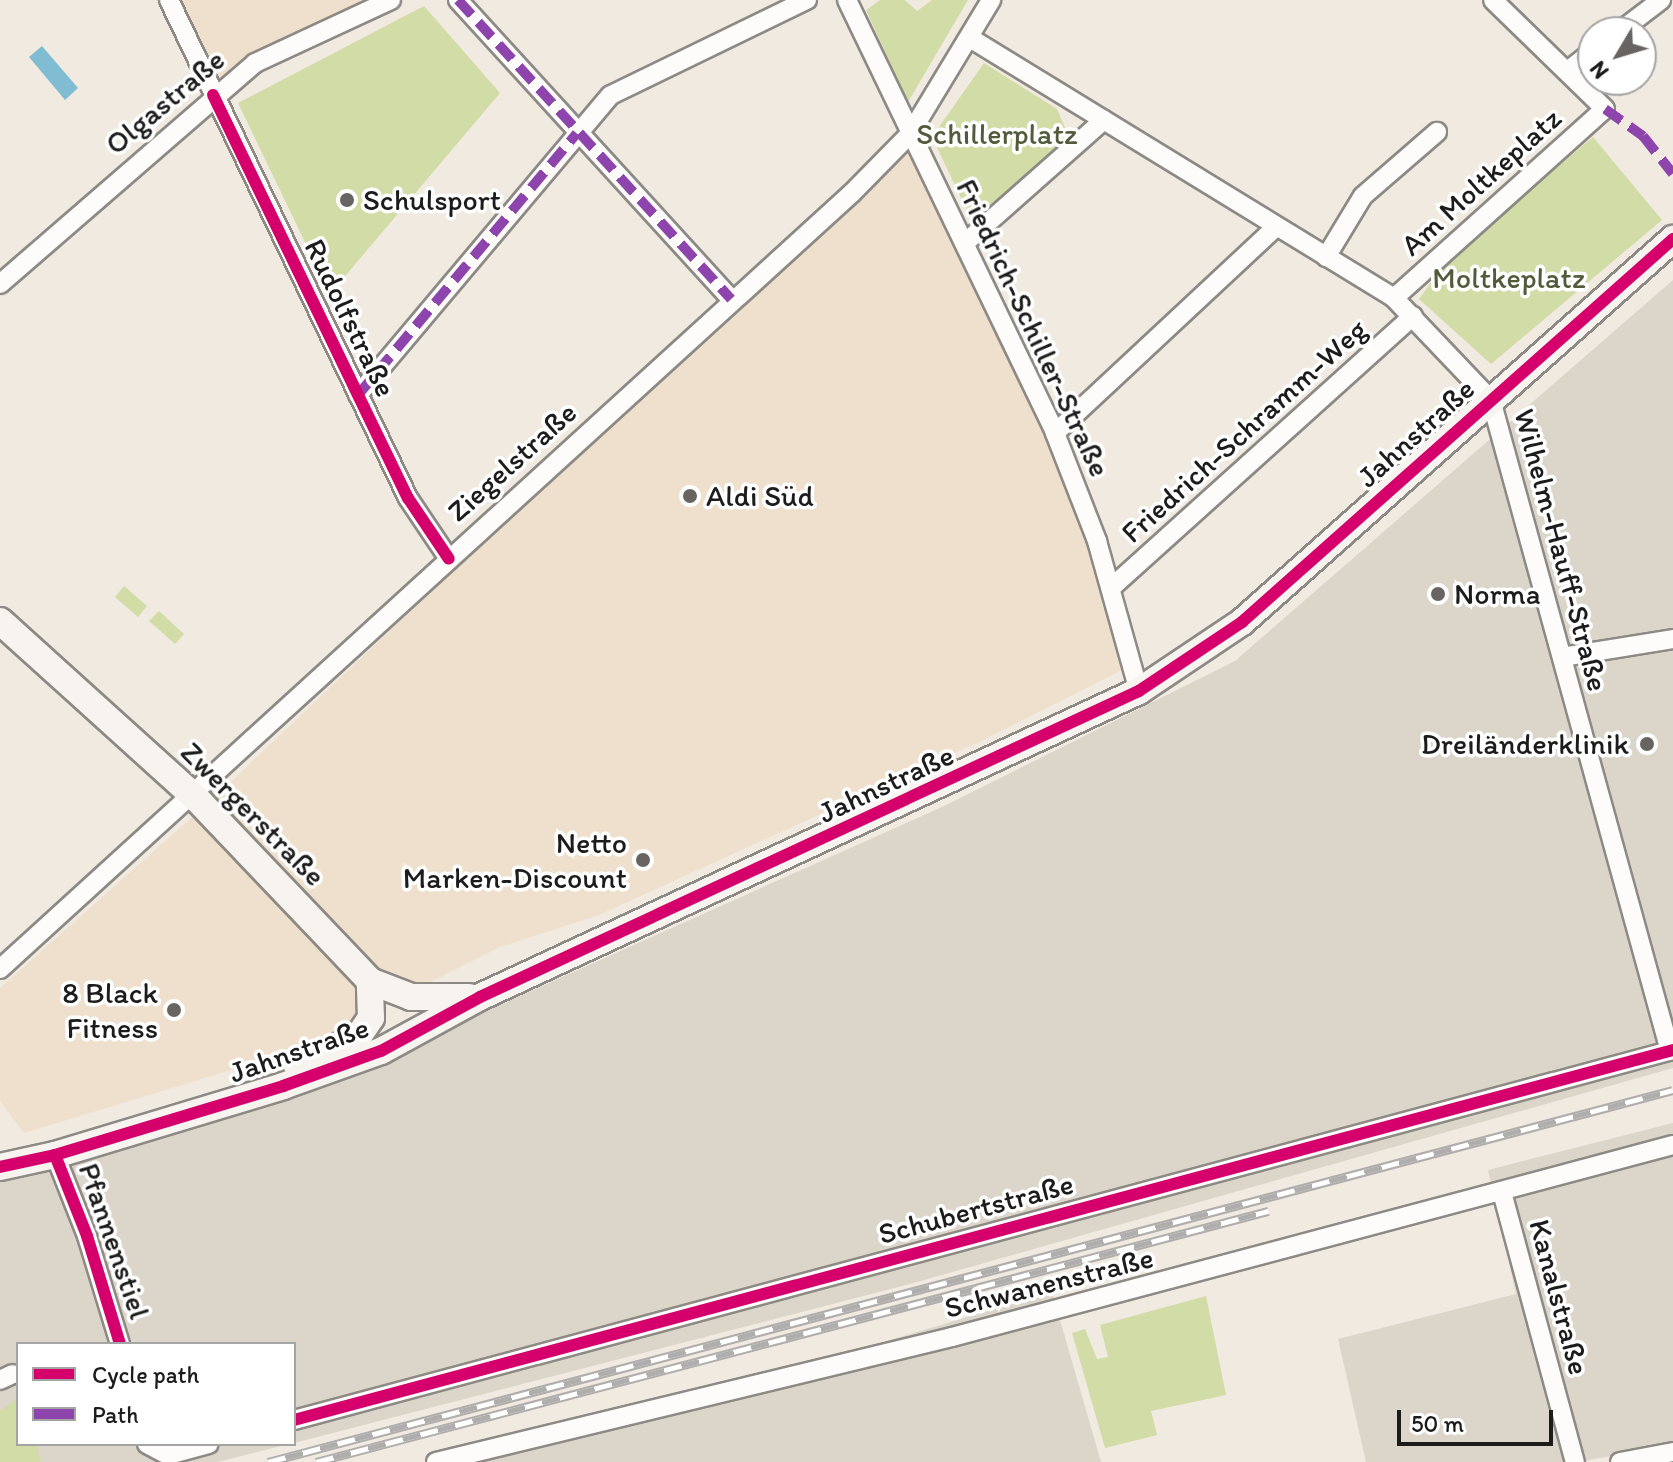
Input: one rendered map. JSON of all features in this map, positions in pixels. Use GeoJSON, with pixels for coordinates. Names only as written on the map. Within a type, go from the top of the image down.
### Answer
{"type":"FeatureCollection","features":[{"type":"Feature","properties":{"kind":"main road","name":"Jahnstraße"},"geometry":{"type":"LineString","coordinates":[[0,1167],[55,1155],[381,1051],[480,997],[1139,691],[1242,622],[1673,239]]}},
{"type":"Feature","properties":{"kind":"main road","name":"Zwergerstraße"},"geometry":{"type":"LineString","coordinates":[[0,621],[194,796],[370,981],[411,997],[480,997]]}},
{"type":"Feature","properties":{"kind":"main road"},"geometry":{"type":"LineString","coordinates":[[244,1097],[278,1073],[358,1037],[371,1018],[370,981]]}},
{"type":"Feature","properties":{"kind":"street","name":"Rudolfstraße"},"geometry":{"type":"LineString","coordinates":[[169,0],[408,498],[449,559]]}},
{"type":"Feature","properties":{"kind":"street","name":"Olgastraße"},"geometry":{"type":"LineString","coordinates":[[0,284],[213,95],[255,63],[391,0]]}},
{"type":"Feature","properties":{"kind":"street"},"geometry":{"type":"LineString","coordinates":[[458,0],[731,299]]}},
{"type":"Feature","properties":{"kind":"street"},"geometry":{"type":"LineString","coordinates":[[358,395],[611,95],[807,0]]}},
{"type":"Feature","properties":{"kind":"street","name":"Friedrich-Schiller-Straße"},"geometry":{"type":"LineString","coordinates":[[847,0],[910,134],[966,242],[1055,433],[1112,587],[1139,691]]}},
{"type":"Feature","properties":{"kind":"street","name":"Ziegelstraße"},"geometry":{"type":"LineString","coordinates":[[0,969],[194,796],[731,299],[852,193],[910,134],[991,0]]}},
{"type":"Feature","properties":{"kind":"street"},"geometry":{"type":"LineString","coordinates":[[1493,0],[1570,69],[1577,64]]}},
{"type":"Feature","properties":{"kind":"street"},"geometry":{"type":"LineString","coordinates":[[1640,16],[1661,0]]}},
{"type":"Feature","properties":{"kind":"street","name":"Wilhelm-Hauff-Straße"},"geometry":{"type":"LineString","coordinates":[[970,38],[1275,228],[1394,298],[1491,400],[1672,1051]]}},
{"type":"Feature","properties":{"kind":"street","name":"Am Moltkeplatz"},"geometry":{"type":"LineString","coordinates":[[1394,298],[1605,109],[1570,69]]}},
{"type":"Feature","properties":{"kind":"street"},"geometry":{"type":"LineString","coordinates":[[966,242],[1104,120]]}},
{"type":"Feature","properties":{"kind":"street"},"geometry":{"type":"LineString","coordinates":[[1326,257],[1363,196],[1437,132]]}},
{"type":"Feature","properties":{"kind":"street"},"geometry":{"type":"LineString","coordinates":[[1055,433],[1275,228]]}},
{"type":"Feature","properties":{"kind":"street","name":"Friedrich-Schramm-Weg"},"geometry":{"type":"LineString","coordinates":[[1112,587],[1413,316]]}},
{"type":"Feature","properties":{"kind":"street"},"geometry":{"type":"LineString","coordinates":[[1562,657],[1673,639]]}},
{"type":"Feature","properties":{"kind":"street","name":"Schubertstraße"},"geometry":{"type":"LineString","coordinates":[[296,1419],[1672,1051]]}},
{"type":"Feature","properties":{"kind":"street","name":"Schwanenstraße"},"geometry":{"type":"LineString","coordinates":[[436,1462],[952,1337],[1673,1145]]}},
{"type":"Feature","properties":{"kind":"street","name":"Pfannenstiel"},"geometry":{"type":"LineString","coordinates":[[55,1155],[87,1236],[119,1342]]}},
{"type":"Feature","properties":{"kind":"street","name":"Kanalstraße"},"geometry":{"type":"LineString","coordinates":[[1502,1192],[1575,1462]]}},
{"type":"Feature","properties":{"kind":"street"},"geometry":{"type":"LineString","coordinates":[[150,1446],[168,1455],[202,1446]]}},
{"type":"Feature","properties":{"kind":"street"},"geometry":{"type":"LineString","coordinates":[[1620,1462],[1673,1452]]}},
{"type":"Feature","properties":{"kind":"shaded area"},"geometry":{"type":"Polygon","coordinates":[[[169,0],[391,0],[213,95],[169,0]]]}},
{"type":"Feature","properties":{"kind":"shaded area"},"geometry":{"type":"Polygon","coordinates":[[[910,137],[1055,433],[1132,665],[983,740],[599,915],[500,947],[291,1052],[24,1133],[0,1101],[0,988],[218,794],[910,137]]]}},
{"type":"Feature","properties":{"kind":"shaded area"},"geometry":{"type":"Polygon","coordinates":[[[1673,280],[1673,1068],[910,1284],[296,1442],[296,1342],[16,1342],[16,1446],[280,1446],[218,1462],[0,1462],[0,1177],[310,1090],[942,807],[1235,661],[1673,280]]]}},
{"type":"Feature","properties":{"kind":"shaded area"},"geometry":{"type":"Polygon","coordinates":[[[1673,1123],[1673,1444],[1579,1462],[1366,1462],[1338,1339],[1516,1294],[1488,1170],[1673,1123]]]}},
{"type":"Feature","properties":{"kind":"shaded area"},"geometry":{"type":"Polygon","coordinates":[[[1052,1292],[1101,1462],[479,1462],[1052,1292]]]}},
{"type":"Feature","properties":{"kind":"green space"},"geometry":{"type":"Polygon","coordinates":[[[880,0],[905,0],[917,11],[932,0],[968,0],[908,102],[866,10],[880,0]]]}},
{"type":"Feature","properties":{"kind":"green space","name":"Schulsport"},"geometry":{"type":"Polygon","coordinates":[[[424,6],[500,93],[330,294],[238,103],[424,6]]]}},
{"type":"Feature","properties":{"kind":"green space","name":"Schillerplatz"},"geometry":{"type":"Polygon","coordinates":[[[984,63],[1057,109],[1070,139],[973,223],[932,137],[984,63]]]}},
{"type":"Feature","properties":{"kind":"green space","name":"Moltkeplatz"},"geometry":{"type":"Polygon","coordinates":[[[1593,137],[1662,220],[1491,364],[1419,299],[1447,261],[1593,137]]]}},
{"type":"Feature","properties":{"kind":"green space"},"geometry":{"type":"Polygon","coordinates":[[[124,586],[147,606],[138,617],[115,597],[124,586]]]}},
{"type":"Feature","properties":{"kind":"green space"},"geometry":{"type":"Polygon","coordinates":[[[159,611],[184,634],[175,644],[149,621],[159,611]]]}},
{"type":"Feature","properties":{"kind":"green space"},"geometry":{"type":"Polygon","coordinates":[[[1206,1296],[1226,1395],[1151,1411],[1157,1435],[1105,1448],[1072,1333],[1085,1329],[1097,1359],[1108,1357],[1100,1325],[1206,1296]]]}},
{"type":"Feature","properties":{"kind":"green space"},"geometry":{"type":"Polygon","coordinates":[[[16,1399],[16,1446],[37,1446],[41,1462],[0,1462],[0,1411],[16,1399]]]}},
{"type":"Feature","properties":{"kind":"water"},"geometry":{"type":"Polygon","coordinates":[[[42,46],[78,88],[65,100],[29,57],[42,46]]]}},
{"type":"Feature","properties":{"kind":"railway"},"geometry":{"type":"LineString","coordinates":[[268,1462],[1673,1090]]}},
{"type":"Feature","properties":{"kind":"railway"},"geometry":{"type":"LineString","coordinates":[[316,1462],[1268,1211]]}},
{"type":"Feature","properties":{"kind":"marked path"},"geometry":{"type":"LineString","coordinates":[[458,0],[731,299]]}},
{"type":"Feature","properties":{"kind":"marked path"},"geometry":{"type":"LineString","coordinates":[[1605,109],[1643,136],[1673,174]]}},
{"type":"Feature","properties":{"kind":"marked path"},"geometry":{"type":"LineString","coordinates":[[358,395],[577,133]]}},
{"type":"Feature","properties":{"kind":"cycle path"},"geometry":{"type":"LineString","coordinates":[[213,95],[408,498],[449,559]]}},
{"type":"Feature","properties":{"kind":"cycle path"},"geometry":{"type":"LineString","coordinates":[[0,1167],[55,1155],[283,1086],[381,1051],[480,997],[1139,691],[1242,622],[1673,239]]}},
{"type":"Feature","properties":{"kind":"cycle path"},"geometry":{"type":"LineString","coordinates":[[296,1419],[1673,1050]]}},
{"type":"Feature","properties":{"kind":"cycle path"},"geometry":{"type":"LineString","coordinates":[[55,1155],[87,1236],[119,1342]]}},
{"type":"Feature","properties":{"kind":"place","name":"Schulsport"},"geometry":{"type":"Point","coordinates":[347,200]}},
{"type":"Feature","properties":{"kind":"place","name":"Aldi Süd"},"geometry":{"type":"Point","coordinates":[690,496]}},
{"type":"Feature","properties":{"kind":"place","name":"Norma"},"geometry":{"type":"Point","coordinates":[1438,594]}},
{"type":"Feature","properties":{"kind":"place","name":"Dreiländerklinik"},"geometry":{"type":"Point","coordinates":[1647,744]}},
{"type":"Feature","properties":{"kind":"place","name":"Netto Marken-Discount"},"geometry":{"type":"Point","coordinates":[643,860]}},
{"type":"Feature","properties":{"kind":"place","name":"8 Black Fitness"},"geometry":{"type":"Point","coordinates":[174,1010]}}]}
